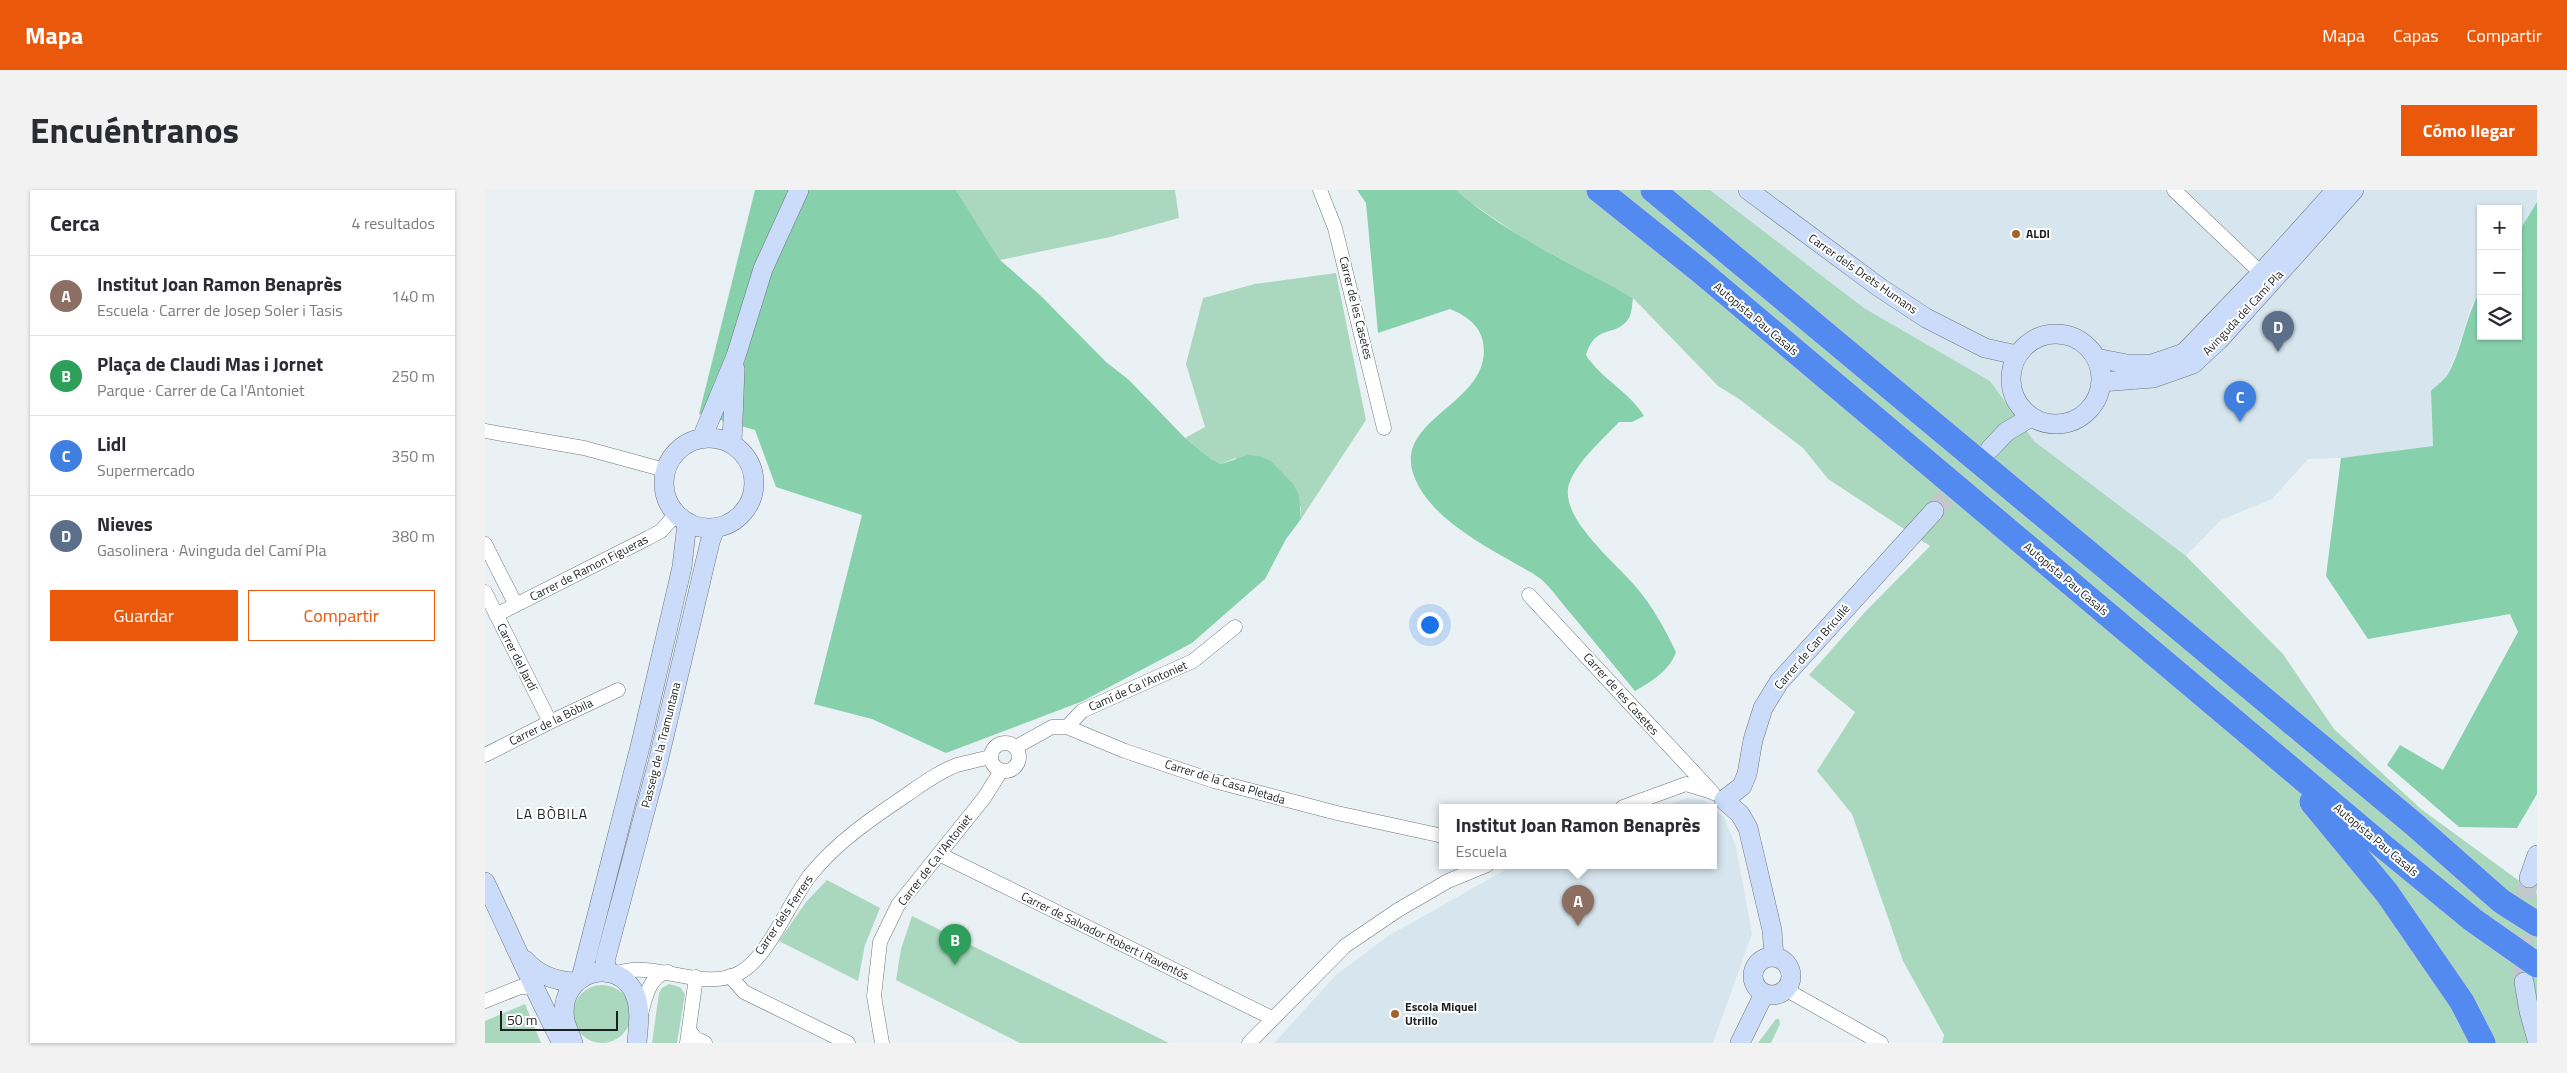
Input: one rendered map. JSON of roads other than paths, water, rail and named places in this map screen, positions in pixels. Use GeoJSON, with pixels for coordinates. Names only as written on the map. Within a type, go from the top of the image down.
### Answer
{"type":"FeatureCollection","features":[{"type":"Feature","properties":{"kind":"highway","name":"Autopista Pau Casals"},"geometry":{"type":"LineString","coordinates":[[1599,190],[1721,289],[2473,920],[2530,973]]}},
{"type":"Feature","properties":{"kind":"highway"},"geometry":{"type":"LineString","coordinates":[[1653,190],[1707,237],[2415,825],[2501,901],[2537,924]]}},
{"type":"Feature","properties":{"kind":"highway"},"geometry":{"type":"LineString","coordinates":[[1660,190],[1707,237]]}},
{"type":"Feature","properties":{"kind":"highway"},"geometry":{"type":"LineString","coordinates":[[2241,726],[2321,811],[2387,894],[2462,1002],[2483,1043]]}},
{"type":"Feature","properties":{"kind":"highway"},"geometry":{"type":"LineString","coordinates":[[2415,825],[2537,907]]}},
{"type":"Feature","properties":{"kind":"street"},"geometry":{"type":"LineString","coordinates":[[703,438],[736,356],[763,269],[799,190]]}},
{"type":"Feature","properties":{"kind":"street","name":"Carrer de les Casetes"},"geometry":{"type":"LineString","coordinates":[[1320,190],[1335,228],[1384,428]]}},
{"type":"Feature","properties":{"kind":"street","name":"Carrer dels Drets Humans"},"geometry":{"type":"LineString","coordinates":[[1748,190],[1783,218],[1882,290],[1926,318],[1985,348],[2017,355]]}},
{"type":"Feature","properties":{"kind":"street"},"geometry":{"type":"LineString","coordinates":[[2174,190],[2261,273]]}},
{"type":"Feature","properties":{"kind":"street","name":"Avinguda del Camí Pla"},"geometry":{"type":"LineString","coordinates":[[2096,358],[2127,364],[2152,364],[2184,353],[2261,273],[2335,190]]}},
{"type":"Feature","properties":{"kind":"street","name":"Avinguda del Camí Pla"},"geometry":{"type":"LineString","coordinates":[[2101,382],[2153,378],[2193,364],[2219,340],[2354,190]]}},
{"type":"Feature","properties":{"kind":"street"},"geometry":{"type":"LineString","coordinates":[[2056,333],[2079,340],[2096,358],[2101,370],[2101,382],[2094,402],[2084,414],[2062,423],[2047,423],[2031,416],[2017,402],[2011,377],[2017,355],[2030,341],[2056,333]]}},
{"type":"Feature","properties":{"kind":"street","name":"Carrer dels Drets Humans"},"geometry":{"type":"LineString","coordinates":[[1985,348],[2011,377]]}},
{"type":"Feature","properties":{"kind":"street"},"geometry":{"type":"LineString","coordinates":[[732,443],[736,356]]}},
{"type":"Feature","properties":{"kind":"street"},"geometry":{"type":"LineString","coordinates":[[2006,432],[2017,402]]}},
{"type":"Feature","properties":{"kind":"street"},"geometry":{"type":"LineString","coordinates":[[1990,449],[2006,432],[2031,416]]}},
{"type":"Feature","properties":{"kind":"street"},"geometry":{"type":"LineString","coordinates":[[485,431],[584,448],[665,470]]}},
{"type":"Feature","properties":{"kind":"street"},"geometry":{"type":"LineString","coordinates":[[703,438],[723,439],[732,443],[741,450],[750,463],[755,479],[753,495],[747,509],[735,521],[715,528],[682,518],[667,499],[664,485],[665,470],[671,458],[681,447],[703,438]]}},
{"type":"Feature","properties":{"kind":"street","name":"Carrer de Can Bricullé"},"geometry":{"type":"LineString","coordinates":[[1719,797],[1742,786],[1747,774],[1753,740],[1763,708],[1779,682],[1934,511]]}},
{"type":"Feature","properties":{"kind":"street","name":"Passeig de la Tramuntana"},"geometry":{"type":"LineString","coordinates":[[568,1041],[565,1010],[568,993],[577,980],[595,930],[682,567],[682,518]]}},
{"type":"Feature","properties":{"kind":"street","name":"Carrer de Ramon Figueras"},"geometry":{"type":"LineString","coordinates":[[496,615],[648,538],[682,518]]}},
{"type":"Feature","properties":{"kind":"street","name":"Passeig de la Tramuntana"},"geometry":{"type":"LineString","coordinates":[[609,970],[657,762],[715,528]]}},
{"type":"Feature","properties":{"kind":"street","name":"Carrer del Jardí"},"geometry":{"type":"LineString","coordinates":[[485,544],[516,605]]}},
{"type":"Feature","properties":{"kind":"street","name":"Carrer del Jardí"},"geometry":{"type":"LineString","coordinates":[[485,592],[549,722]]}},
{"type":"Feature","properties":{"kind":"street","name":"Carrer de les Casetes"},"geometry":{"type":"LineString","coordinates":[[1529,595],[1719,797]]}},
{"type":"Feature","properties":{"kind":"street","name":"Camí de Ca l'Antoniet"},"geometry":{"type":"LineString","coordinates":[[1067,727],[1082,711],[1193,661],[1235,627]]}},
{"type":"Feature","properties":{"kind":"street","name":"Carrer de la Bòbila"},"geometry":{"type":"LineString","coordinates":[[485,755],[549,722],[618,690]]}},
{"type":"Feature","properties":{"kind":"street"},"geometry":{"type":"LineString","coordinates":[[1016,747],[1052,727],[1067,727]]}},
{"type":"Feature","properties":{"kind":"street","name":"Carrer de la Casa Pletada"},"geometry":{"type":"LineString","coordinates":[[1067,727],[1125,751],[1214,781],[1337,813],[1439,835]]}},
{"type":"Feature","properties":{"kind":"street"},"geometry":{"type":"LineString","coordinates":[[1007,743],[1016,747],[1019,756],[1017,765],[1011,770],[1001,771],[992,764],[990,757],[997,745],[1007,743]]}},
{"type":"Feature","properties":{"kind":"street","name":"Carrer dels Ferrers"},"geometry":{"type":"LineString","coordinates":[[609,970],[642,968],[720,979],[748,967],[762,950],[811,874],[847,838],[929,779],[956,766],[990,757]]}},
{"type":"Feature","properties":{"kind":"street","name":"Carrer de Ca l'Antoniet"},"geometry":{"type":"LineString","coordinates":[[882,1043],[874,996],[880,942],[898,905],[984,798],[1001,771]]}},
{"type":"Feature","properties":{"kind":"street"},"geometry":{"type":"LineString","coordinates":[[1631,804],[1686,784],[1719,797],[1740,814],[1748,828],[1772,930],[1774,957]]}},
{"type":"Feature","properties":{"kind":"street","name":"Carrer de Salvador Robert i Raventós"},"geometry":{"type":"LineString","coordinates":[[939,854],[1271,1018]]}},
{"type":"Feature","properties":{"kind":"street"},"geometry":{"type":"LineString","coordinates":[[2529,878],[2537,855]]}},
{"type":"Feature","properties":{"kind":"street"},"geometry":{"type":"LineString","coordinates":[[1451,880],[1455,869]]}},
{"type":"Feature","properties":{"kind":"street"},"geometry":{"type":"LineString","coordinates":[[1249,1043],[1271,1018],[1345,946],[1399,910],[1451,880],[1477,869]]}},
{"type":"Feature","properties":{"kind":"street"},"geometry":{"type":"LineString","coordinates":[[485,882],[535,988],[568,1041]]}},
{"type":"Feature","properties":{"kind":"street"},"geometry":{"type":"LineString","coordinates":[[1774,957],[1788,965],[1791,976],[1788,987],[1776,995],[1765,994],[1754,982],[1754,969],[1759,962],[1766,958],[1774,957]]}},
{"type":"Feature","properties":{"kind":"street"},"geometry":{"type":"LineString","coordinates":[[522,958],[541,974],[564,982],[609,970],[623,978],[631,987],[639,1008],[635,1036]]}},
{"type":"Feature","properties":{"kind":"street"},"geometry":{"type":"LineString","coordinates":[[635,1036],[650,987],[658,975],[668,972]]}},
{"type":"Feature","properties":{"kind":"street"},"geometry":{"type":"LineString","coordinates":[[2530,973],[2529,1011],[2537,1040]]}},
{"type":"Feature","properties":{"kind":"street"},"geometry":{"type":"LineString","coordinates":[[730,976],[745,992],[848,1043]]}},
{"type":"Feature","properties":{"kind":"street"},"geometry":{"type":"LineString","coordinates":[[696,977],[688,1036],[705,1043]]}},
{"type":"Feature","properties":{"kind":"street"},"geometry":{"type":"LineString","coordinates":[[1788,987],[1792,993],[1873,1041]]}},
{"type":"Feature","properties":{"kind":"street"},"geometry":{"type":"LineString","coordinates":[[485,1000],[520,988],[535,988]]}},
{"type":"Feature","properties":{"kind":"street"},"geometry":{"type":"LineString","coordinates":[[1740,1043],[1765,994]]}},
{"type":"Feature","properties":{"kind":"tunnel"},"geometry":{"type":"LineString","coordinates":[[1934,511],[1987,452]]}},
{"type":"Feature","properties":{"kind":"tunnel"},"geometry":{"type":"LineString","coordinates":[[2524,982],[2525,904],[2529,878]]}},
{"type":"Feature","properties":{"kind":"place","name":"ALDI"},"geometry":{"type":"Point","coordinates":[2016,234]}},
{"type":"Feature","properties":{"kind":"place","name":"Nieves"},"geometry":{"type":"Point","coordinates":[2278,352]}},
{"type":"Feature","properties":{"kind":"place","name":"Lidl"},"geometry":{"type":"Point","coordinates":[2240,422]}},
{"type":"Feature","properties":{"kind":"place","name":"Institut Joan Ramon Benaprès"},"geometry":{"type":"Point","coordinates":[1578,926]}},
{"type":"Feature","properties":{"kind":"place","name":"Plaça de Claudi Mas i Jornet"},"geometry":{"type":"Point","coordinates":[955,965]}},
{"type":"Feature","properties":{"kind":"place","name":"Escola Miquel Utrillo"},"geometry":{"type":"Point","coordinates":[1395,1014]}},
{"type":"Feature","properties":{"kind":"district","name":"LA BÒBILA"},"geometry":{"type":"Point","coordinates":[552,814]}}]}
